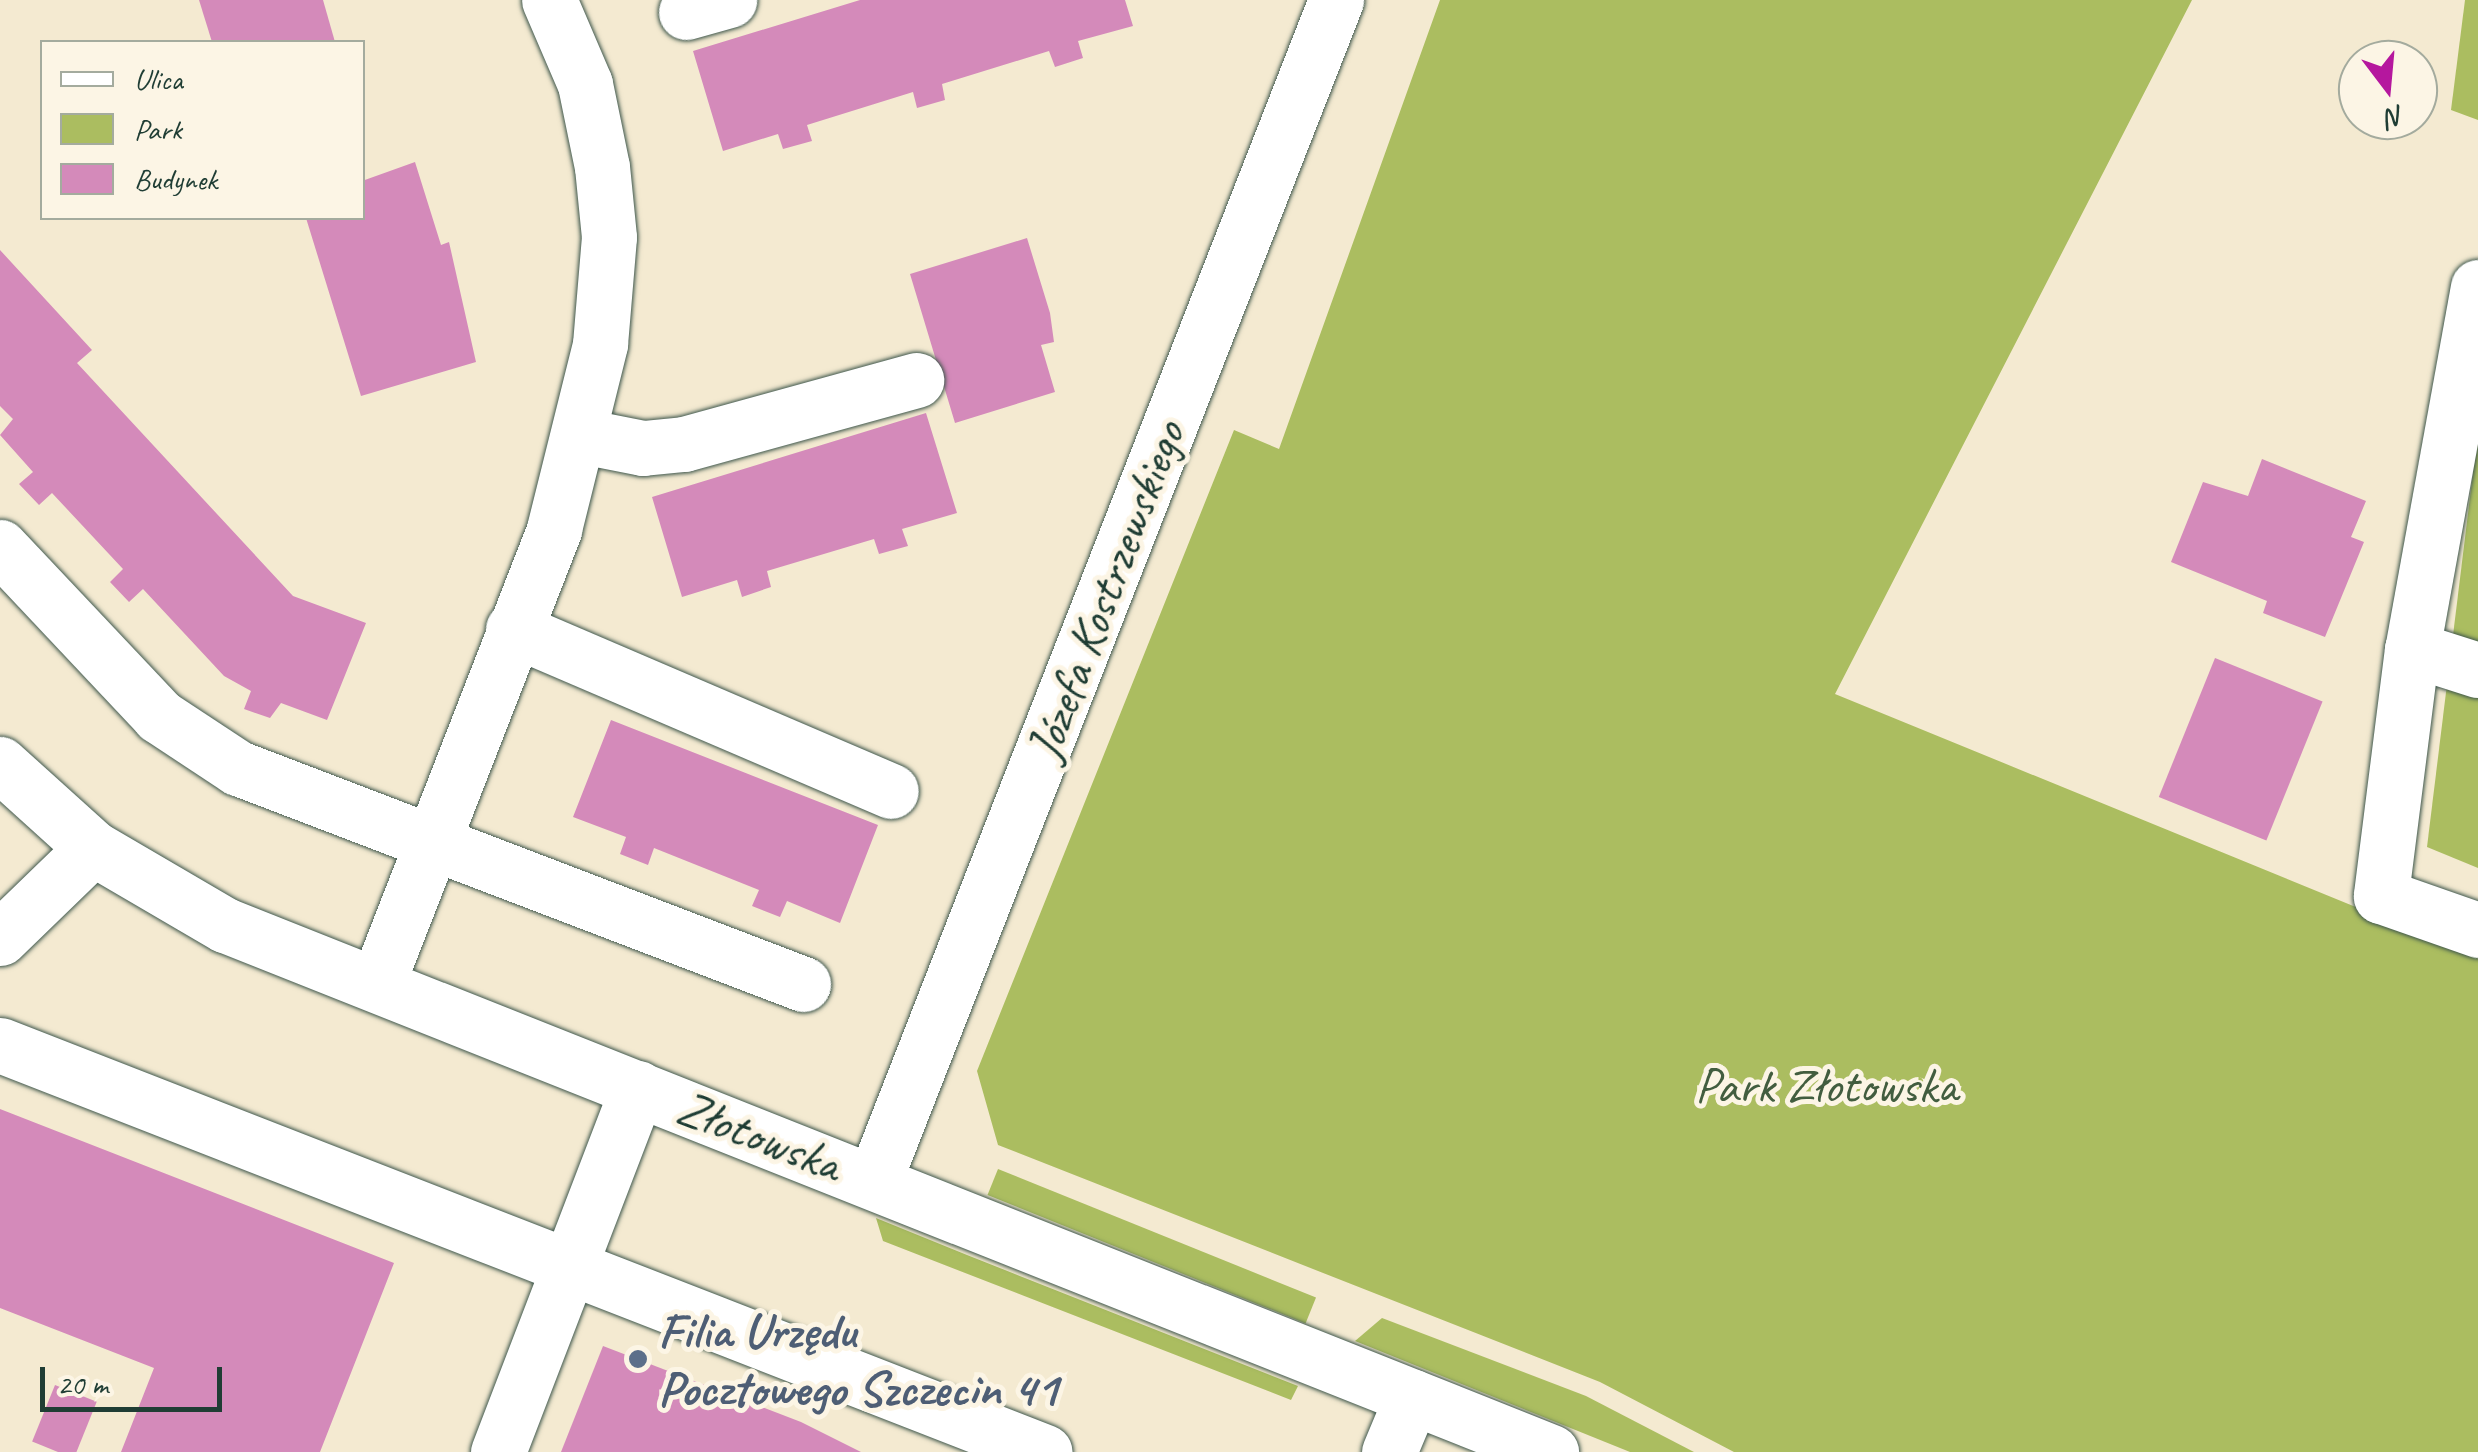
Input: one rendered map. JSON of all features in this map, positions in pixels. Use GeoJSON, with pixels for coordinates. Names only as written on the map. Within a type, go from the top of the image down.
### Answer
{"type":"FeatureCollection","features":[{"type":"Feature","properties":{"kind":"street"},"geometry":{"type":"LineString","coordinates":[[376,984],[426,842],[513,630],[582,436],[602,330],[608,213],[584,84],[550,0]]}},
{"type":"Feature","properties":{"kind":"street","name":"Józefa Kostrzewskiego"},"geometry":{"type":"LineString","coordinates":[[874,1181],[1336,0]]}},
{"type":"Feature","properties":{"kind":"street"},"geometry":{"type":"LineString","coordinates":[[2478,287],[2412,649],[2381,896],[2478,930]]}},
{"type":"Feature","properties":{"kind":"street"},"geometry":{"type":"LineString","coordinates":[[582,436],[642,448],[684,444],[916,380]]}},
{"type":"Feature","properties":{"kind":"street"},"geometry":{"type":"LineString","coordinates":[[0,547],[187,738],[266,780],[803,984]]}},
{"type":"Feature","properties":{"kind":"street"},"geometry":{"type":"LineString","coordinates":[[513,630],[891,791]]}},
{"type":"Feature","properties":{"kind":"street"},"geometry":{"type":"LineString","coordinates":[[2412,649],[2478,670]]}},
{"type":"Feature","properties":{"kind":"street","name":"Złotowska"},"geometry":{"type":"LineString","coordinates":[[0,764],[93,848],[225,925],[1551,1452]]}},
{"type":"Feature","properties":{"kind":"street"},"geometry":{"type":"LineString","coordinates":[[0,938],[93,848]]}},
{"type":"Feature","properties":{"kind":"street"},"geometry":{"type":"LineString","coordinates":[[0,1045],[1046,1452]]}},
{"type":"Feature","properties":{"kind":"street"},"geometry":{"type":"LineString","coordinates":[[498,1452],[638,1088]]}},
{"type":"Feature","properties":{"kind":"street"},"geometry":{"type":"LineString","coordinates":[[1388,1452],[1412,1397]]}},
{"type":"Feature","properties":{"kind":"green space","name":"Park Złotowska"},"geometry":{"type":"Polygon","coordinates":[[[1440,0],[2192,0],[1835,694],[2478,957],[2478,1452],[1734,1452],[1600,1382],[998,1145],[977,1071],[1234,430],[1279,449],[1440,0]]]}},
{"type":"Feature","properties":{"kind":"green space"},"geometry":{"type":"Polygon","coordinates":[[[2465,0],[2478,0],[2478,120],[2451,110],[2465,0]]]}},
{"type":"Feature","properties":{"kind":"green space"},"geometry":{"type":"Polygon","coordinates":[[[2478,432],[2478,868],[2427,847],[2478,432]]]}},
{"type":"Feature","properties":{"kind":"green space"},"geometry":{"type":"Polygon","coordinates":[[[998,1169],[1316,1297],[1306,1323],[988,1195],[998,1169]]]}},
{"type":"Feature","properties":{"kind":"green space"},"geometry":{"type":"Polygon","coordinates":[[[876,1218],[1298,1386],[1291,1400],[883,1241],[876,1218]]]}},
{"type":"Feature","properties":{"kind":"green space"},"geometry":{"type":"Polygon","coordinates":[[[1382,1318],[1586,1396],[1694,1452],[1630,1452],[1355,1341],[1382,1318]]]}},
{"type":"Feature","properties":{"kind":"building"},"geometry":{"type":"Polygon","coordinates":[[[199,0],[323,0],[334,40],[211,40],[199,0]]]}},
{"type":"Feature","properties":{"kind":"building"},"geometry":{"type":"Polygon","coordinates":[[[860,0],[1125,0],[1133,26],[1078,41],[1083,58],[1055,67],[1049,51],[942,84],[945,100],[917,108],[913,92],[807,125],[812,141],[783,149],[778,134],[723,151],[693,51],[860,0]]]}},
{"type":"Feature","properties":{"kind":"building"},"geometry":{"type":"Polygon","coordinates":[[[415,162],[441,245],[449,242],[476,362],[361,396],[307,220],[365,220],[365,180],[415,162]]]}},
{"type":"Feature","properties":{"kind":"building"},"geometry":{"type":"Polygon","coordinates":[[[1027,238],[1050,313],[1054,342],[1041,345],[1055,392],[955,423],[910,274],[1027,238]]]}},
{"type":"Feature","properties":{"kind":"building"},"geometry":{"type":"Polygon","coordinates":[[[0,250],[92,350],[77,363],[293,596],[366,623],[327,720],[281,703],[270,718],[244,709],[251,691],[224,676],[143,589],[129,602],[110,582],[123,569],[52,493],[39,505],[19,484],[33,472],[0,435],[13,419],[0,406],[0,250]]]}},
{"type":"Feature","properties":{"kind":"building"},"geometry":{"type":"Polygon","coordinates":[[[926,413],[957,513],[902,529],[908,546],[879,554],[874,539],[767,571],[771,587],[742,597],[737,580],[682,597],[652,497],[926,413]]]}},
{"type":"Feature","properties":{"kind":"building"},"geometry":{"type":"Polygon","coordinates":[[[2262,459],[2366,501],[2351,537],[2364,542],[2325,637],[2263,613],[2267,601],[2171,562],[2203,482],[2248,496],[2262,459]]]}},
{"type":"Feature","properties":{"kind":"building"},"geometry":{"type":"Polygon","coordinates":[[[2215,658],[2323,701],[2266,841],[2159,797],[2215,658]]]}},
{"type":"Feature","properties":{"kind":"building"},"geometry":{"type":"Polygon","coordinates":[[[611,720],[878,825],[840,923],[787,901],[780,917],[752,906],[759,890],[654,848],[648,865],[620,854],[626,837],[573,817],[611,720]]]}},
{"type":"Feature","properties":{"kind":"building"},"geometry":{"type":"Polygon","coordinates":[[[0,1109],[394,1263],[320,1452],[121,1452],[154,1368],[0,1308],[0,1109]]]}},
{"type":"Feature","properties":{"kind":"building"},"geometry":{"type":"Polygon","coordinates":[[[603,1346],[801,1422],[861,1452],[561,1452],[603,1346]]]}},
{"type":"Feature","properties":{"kind":"building"},"geometry":{"type":"Polygon","coordinates":[[[55,1385],[97,1402],[76,1452],[58,1452],[32,1442],[55,1385]]]}},
{"type":"Feature","properties":{"kind":"place","name":"Filia Urzędu Pocztowego Szczecin 41"},"geometry":{"type":"Point","coordinates":[638,1359]}}]}
